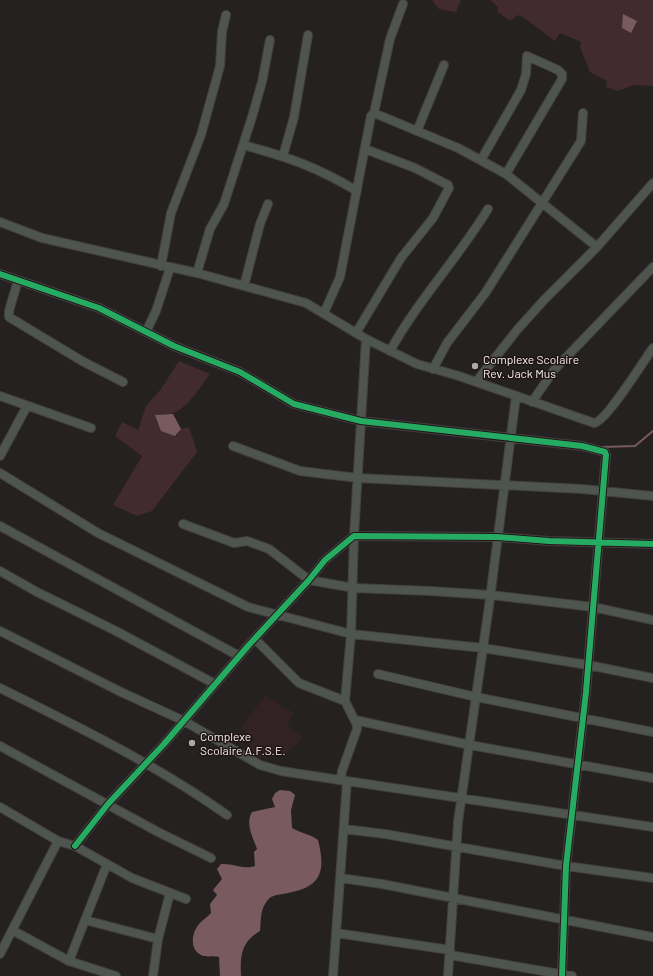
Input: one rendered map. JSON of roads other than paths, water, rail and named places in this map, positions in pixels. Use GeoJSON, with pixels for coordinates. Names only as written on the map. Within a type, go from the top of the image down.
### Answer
{"type":"FeatureCollection","features":[{"type":"Feature","properties":{"kind":"street"},"geometry":{"type":"LineString","coordinates":[[324,313],[340,277],[371,116],[374,113],[392,32],[403,4]]}},
{"type":"Feature","properties":{"kind":"street"},"geometry":{"type":"LineString","coordinates":[[161,266],[171,213],[201,135],[220,66],[222,32],[226,15]]}},
{"type":"Feature","properties":{"kind":"street"},"geometry":{"type":"LineString","coordinates":[[283,156],[294,117],[308,35]]}},
{"type":"Feature","properties":{"kind":"street"},"geometry":{"type":"LineString","coordinates":[[197,273],[210,229],[224,204],[243,145],[262,82],[270,40]]}},
{"type":"Feature","properties":{"kind":"street"},"geometry":{"type":"LineString","coordinates":[[481,160],[521,90],[526,74],[527,56],[558,70],[562,74],[562,79],[506,174]]}},
{"type":"Feature","properties":{"kind":"street"},"geometry":{"type":"LineString","coordinates":[[417,131],[444,65]]}},
{"type":"Feature","properties":{"kind":"street"},"geometry":{"type":"LineString","coordinates":[[374,113],[458,148],[506,174],[597,247]]}},
{"type":"Feature","properties":{"kind":"street"},"geometry":{"type":"LineString","coordinates":[[433,369],[447,343],[486,292],[581,141],[582,113]]}},
{"type":"Feature","properties":{"kind":"street"},"geometry":{"type":"LineString","coordinates":[[243,145],[283,156],[331,175],[357,191]]}},
{"type":"Feature","properties":{"kind":"street"},"geometry":{"type":"LineString","coordinates":[[356,333],[401,258],[433,218],[449,188],[448,185],[415,168],[365,149]]}},
{"type":"Feature","properties":{"kind":"street"},"geometry":{"type":"LineString","coordinates":[[476,382],[517,330],[544,300],[597,247],[653,183]]}},
{"type":"Feature","properties":{"kind":"street"},"geometry":{"type":"LineString","coordinates":[[244,286],[260,224],[268,204]]}},
{"type":"Feature","properties":{"kind":"street"},"geometry":{"type":"LineString","coordinates":[[390,351],[410,317],[468,239],[488,209]]}},
{"type":"Feature","properties":{"kind":"street"},"geometry":{"type":"LineString","coordinates":[[0,222],[42,238],[197,273],[306,303],[366,339],[417,364],[597,422],[610,410],[653,348]]}},
{"type":"Feature","properties":{"kind":"street"},"geometry":{"type":"LineString","coordinates":[[532,402],[554,370],[653,267]]}},
{"type":"Feature","properties":{"kind":"street"},"geometry":{"type":"LineString","coordinates":[[146,332],[156,311],[170,268]]}},
{"type":"Feature","properties":{"kind":"street"},"geometry":{"type":"LineString","coordinates":[[0,274],[99,308],[174,346],[240,372],[294,404],[361,421],[582,446],[605,452],[599,542],[583,719],[566,866],[562,975]]}},
{"type":"Feature","properties":{"kind":"street"},"geometry":{"type":"LineString","coordinates":[[9,317],[9,311],[18,280]]}},
{"type":"Feature","properties":{"kind":"street"},"geometry":{"type":"LineString","coordinates":[[0,314],[9,317],[82,361],[122,382]]}},
{"type":"Feature","properties":{"kind":"street"},"geometry":{"type":"LineString","coordinates":[[333,976],[344,829],[344,780],[342,770],[357,728],[346,701],[354,588],[354,536],[366,339]]}},
{"type":"Feature","properties":{"kind":"street"},"geometry":{"type":"LineString","coordinates":[[0,396],[91,428]]}},
{"type":"Feature","properties":{"kind":"street"},"geometry":{"type":"LineString","coordinates":[[448,976],[456,847],[491,595],[503,485],[516,396]]}},
{"type":"Feature","properties":{"kind":"street"},"geometry":{"type":"LineString","coordinates":[[0,456],[27,406]]}},
{"type":"Feature","properties":{"kind":"street"},"geometry":{"type":"LineString","coordinates":[[233,446],[300,471],[358,478],[602,491],[653,496]]}},
{"type":"Feature","properties":{"kind":"street"},"geometry":{"type":"LineString","coordinates":[[0,473],[98,533],[248,607],[351,634],[483,648],[588,665],[653,678]]}},
{"type":"Feature","properties":{"kind":"street"},"geometry":{"type":"LineString","coordinates":[[183,524],[234,543],[247,541],[269,549],[309,580],[354,588],[430,590],[491,595],[593,607],[653,620]]}},
{"type":"Feature","properties":{"kind":"street"},"geometry":{"type":"LineString","coordinates":[[0,526],[240,656]]}},
{"type":"Feature","properties":{"kind":"street"},"geometry":{"type":"LineString","coordinates":[[74,846],[108,804],[184,721],[275,615],[309,580],[325,560],[354,536],[498,537],[653,544]]}},
{"type":"Feature","properties":{"kind":"street"},"geometry":{"type":"LineString","coordinates":[[0,571],[37,592],[114,630],[215,684]]}},
{"type":"Feature","properties":{"kind":"street"},"geometry":{"type":"LineString","coordinates":[[0,631],[121,692],[184,721],[260,765],[281,771],[653,827]]}},
{"type":"Feature","properties":{"kind":"street"},"geometry":{"type":"LineString","coordinates":[[255,638],[299,683],[346,701]]}},
{"type":"Feature","properties":{"kind":"street"},"geometry":{"type":"LineString","coordinates":[[378,674],[476,697],[653,732]]}},
{"type":"Feature","properties":{"kind":"street"},"geometry":{"type":"LineString","coordinates":[[0,688],[110,743],[146,763],[188,787],[227,816]]}},
{"type":"Feature","properties":{"kind":"street"},"geometry":{"type":"LineString","coordinates":[[355,720],[470,745],[653,778]]}},
{"type":"Feature","properties":{"kind":"street"},"geometry":{"type":"LineString","coordinates":[[0,746],[158,832],[211,858]]}},
{"type":"Feature","properties":{"kind":"street"},"geometry":{"type":"LineString","coordinates":[[0,807],[58,841],[74,846],[132,878],[186,899]]}},
{"type":"Feature","properties":{"kind":"street"},"geometry":{"type":"LineString","coordinates":[[344,829],[385,834],[566,866],[653,878]]}},
{"type":"Feature","properties":{"kind":"street"},"geometry":{"type":"LineString","coordinates":[[0,954],[58,841]]}},
{"type":"Feature","properties":{"kind":"street"},"geometry":{"type":"LineString","coordinates":[[69,961],[107,864]]}},
{"type":"Feature","properties":{"kind":"street"},"geometry":{"type":"LineString","coordinates":[[340,878],[453,898],[653,937]]}},
{"type":"Feature","properties":{"kind":"street"},"geometry":{"type":"LineString","coordinates":[[153,976],[158,940],[170,893]]}},
{"type":"Feature","properties":{"kind":"street"},"geometry":{"type":"LineString","coordinates":[[85,920],[158,940]]}},
{"type":"Feature","properties":{"kind":"street"},"geometry":{"type":"LineString","coordinates":[[12,930],[69,961],[116,976]]}},
{"type":"Feature","properties":{"kind":"street"},"geometry":{"type":"LineString","coordinates":[[336,933],[572,976]]}},
{"type":"Feature","properties":{"kind":"waterway"},"geometry":{"type":"LineString","coordinates":[[601,447],[635,446],[653,431]]}},
{"type":"Feature","properties":{"kind":"place","name":"Complexe Scolaire Rev. Jack Mus"},"geometry":{"type":"Point","coordinates":[475,366]}},
{"type":"Feature","properties":{"kind":"place","name":"Complexe Scolaire A.F.S.E."},"geometry":{"type":"Point","coordinates":[192,743]}}]}
